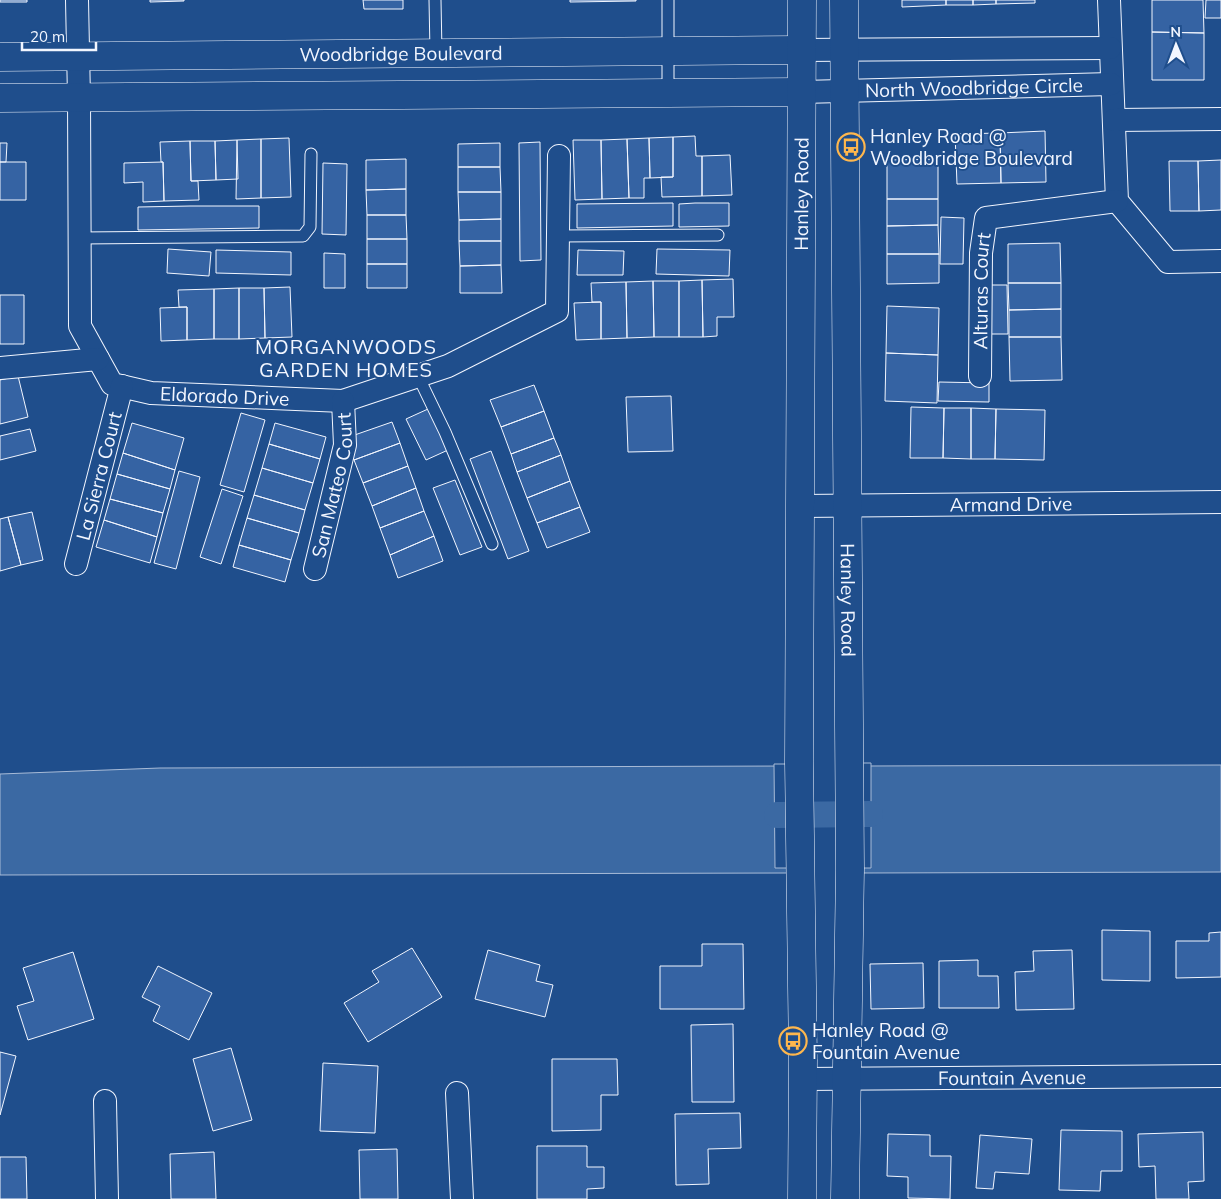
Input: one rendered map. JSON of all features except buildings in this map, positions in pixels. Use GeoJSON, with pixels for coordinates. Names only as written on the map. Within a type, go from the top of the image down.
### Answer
{"type":"FeatureCollection","features":[{"type":"Feature","properties":{"kind":"main road","name":"Hanley Road"},"geometry":{"type":"LineString","coordinates":[[802,0],[799,762],[802,1199]]}},
{"type":"Feature","properties":{"kind":"main road","name":"Hanley Road"},"geometry":{"type":"LineString","coordinates":[[844,0],[850,760],[845,1199]]}},
{"type":"Feature","properties":{"kind":"main road","name":"Woodbridge Boulevard"},"geometry":{"type":"LineString","coordinates":[[0,57],[802,50]]}},
{"type":"Feature","properties":{"kind":"main road"},"geometry":{"type":"LineString","coordinates":[[0,98],[802,92]]}},
{"type":"Feature","properties":{"kind":"street","name":"Eldorado Drive"},"geometry":{"type":"LineString","coordinates":[[77,0],[80,98],[80,326],[112,384],[151,393],[343,401],[448,366],[557,311],[559,156]]}},
{"type":"Feature","properties":{"kind":"street"},"geometry":{"type":"LineString","coordinates":[[1109,0],[1117,201],[1168,262],[1221,261]]}},
{"type":"Feature","properties":{"kind":"street","name":"North Woodbridge Circle"},"geometry":{"type":"LineString","coordinates":[[802,50],[844,48],[1110,48]]}},
{"type":"Feature","properties":{"kind":"street","name":"North Woodbridge Circle"},"geometry":{"type":"LineString","coordinates":[[802,92],[1112,88]]}},
{"type":"Feature","properties":{"kind":"street"},"geometry":{"type":"LineString","coordinates":[[1114,120],[1221,120]]}},
{"type":"Feature","properties":{"kind":"street","name":"Alturas Court"},"geometry":{"type":"LineString","coordinates":[[980,376],[981,253],[986,218],[1117,201]]}},
{"type":"Feature","properties":{"kind":"street"},"geometry":{"type":"LineString","coordinates":[[0,368],[98,359]]}},
{"type":"Feature","properties":{"kind":"street","name":"La Sierra Court"},"geometry":{"type":"LineString","coordinates":[[76,564],[122,386]]}},
{"type":"Feature","properties":{"kind":"street","name":"San Mateo Court"},"geometry":{"type":"LineString","coordinates":[[315,569],[345,445],[343,401]]}},
{"type":"Feature","properties":{"kind":"street","name":"Armand Drive"},"geometry":{"type":"LineString","coordinates":[[800,506],[1221,502]]}},
{"type":"Feature","properties":{"kind":"street","name":"Fountain Avenue"},"geometry":{"type":"LineString","coordinates":[[802,1079],[1221,1076]]}},
{"type":"Feature","properties":{"kind":"street"},"geometry":{"type":"LineString","coordinates":[[457,1093],[462,1199]]}},
{"type":"Feature","properties":{"kind":"street"},"geometry":{"type":"LineString","coordinates":[[105,1101],[107,1199]]}},
{"type":"Feature","properties":{"kind":"lane"},"geometry":{"type":"LineString","coordinates":[[435,0],[436,52]]}},
{"type":"Feature","properties":{"kind":"lane"},"geometry":{"type":"LineString","coordinates":[[668,0],[668,93]]}},
{"type":"Feature","properties":{"kind":"lane"},"geometry":{"type":"LineString","coordinates":[[80,238],[303,236],[310,227],[311,154]]}},
{"type":"Feature","properties":{"kind":"lane"},"geometry":{"type":"LineString","coordinates":[[558,236],[718,235]]}},
{"type":"Feature","properties":{"kind":"lane"},"geometry":{"type":"LineString","coordinates":[[418,376],[445,432],[492,544]]}},
{"type":"Feature","properties":{"kind":"water"},"geometry":{"type":"Polygon","coordinates":[[[1221,765],[1221,872],[862,873],[862,766],[1221,765]]]}},
{"type":"Feature","properties":{"kind":"water"},"geometry":{"type":"Polygon","coordinates":[[[787,766],[787,873],[0,875],[0,774],[160,768],[787,766]]]}},
{"type":"Feature","properties":{"kind":"pier"},"geometry":{"type":"Polygon","coordinates":[[[862,763],[871,763],[871,868],[860,868],[862,763]]]}},
{"type":"Feature","properties":{"kind":"pier"},"geometry":{"type":"Polygon","coordinates":[[[774,764],[787,764],[789,868],[775,868],[774,764]]]}},
{"type":"Feature","properties":{"kind":"waterway"},"geometry":{"type":"LineString","coordinates":[[777,815],[870,814]]}},
{"type":"Feature","properties":{"kind":"place","name":"Hanley Road @ Woodbridge Boulevard"},"geometry":{"type":"Point","coordinates":[851,147]}},
{"type":"Feature","properties":{"kind":"place","name":"Hanley Road @ Fountain Avenue"},"geometry":{"type":"Point","coordinates":[793,1041]}},
{"type":"Feature","properties":{"kind":"district","name":"MORGANWOODS GARDEN HOMES"},"geometry":{"type":"Point","coordinates":[346,358]}}]}
